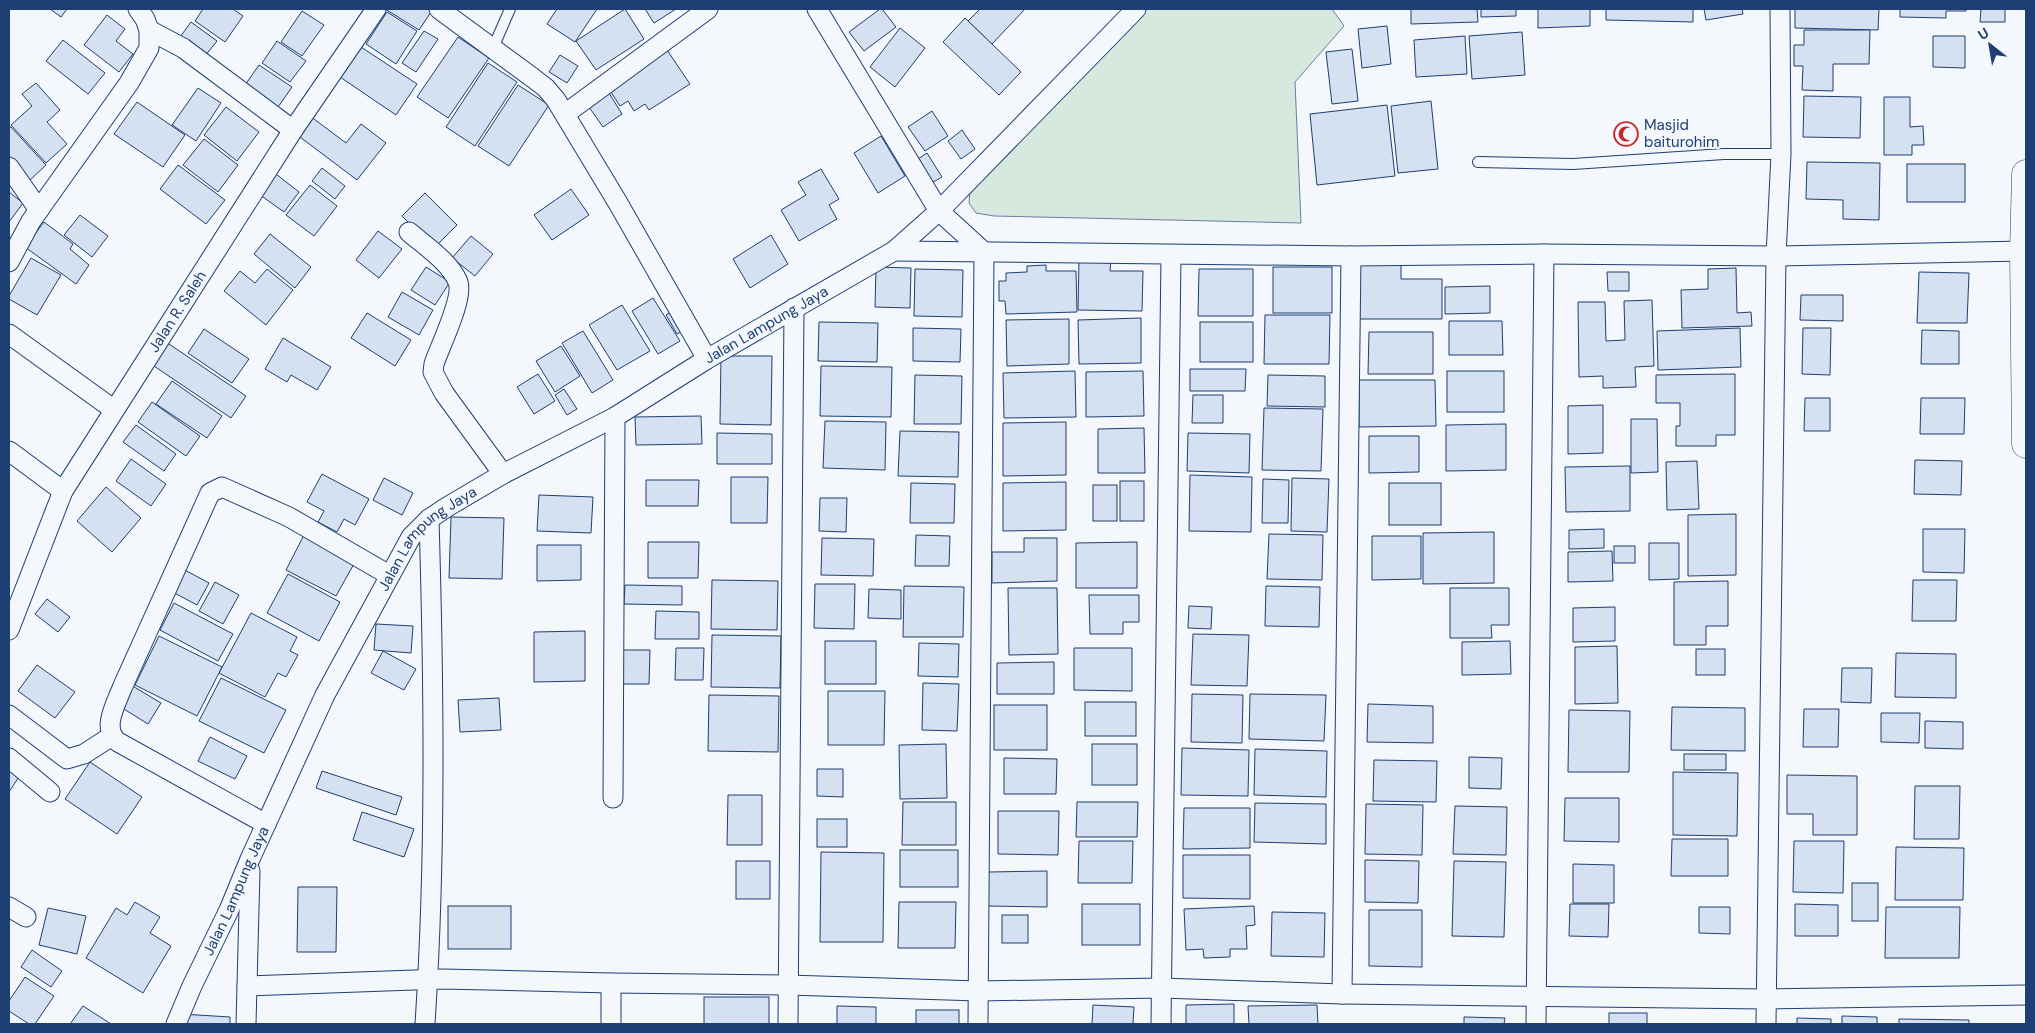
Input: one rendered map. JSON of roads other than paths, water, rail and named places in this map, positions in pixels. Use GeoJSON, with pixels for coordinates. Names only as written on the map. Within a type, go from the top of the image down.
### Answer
{"type":"FeatureCollection","features":[{"type":"Feature","properties":{"kind":"main road"},"geometry":{"type":"LineString","coordinates":[[2026,174],[2024,251],[2026,444]]}},
{"type":"Feature","properties":{"kind":"street"},"geometry":{"type":"LineString","coordinates":[[9,262],[39,210],[129,83],[149,48],[149,30],[145,19],[138,9]]}},
{"type":"Feature","properties":{"kind":"street","name":"Jalan R. Saleh"},"geometry":{"type":"LineString","coordinates":[[9,630],[63,491],[113,409],[293,130],[376,9]]}},
{"type":"Feature","properties":{"kind":"street"},"geometry":{"type":"LineString","coordinates":[[439,9],[546,88],[618,203],[707,359]]}},
{"type":"Feature","properties":{"kind":"street"},"geometry":{"type":"LineString","coordinates":[[564,114],[708,9]]}},
{"type":"Feature","properties":{"kind":"street"},"geometry":{"type":"LineString","coordinates":[[817,9],[939,211],[984,252],[978,1024]]}},
{"type":"Feature","properties":{"kind":"street","name":"Jalan Lampung Jaya"},"geometry":{"type":"LineString","coordinates":[[176,1024],[325,695],[411,537],[430,519],[447,507],[503,474],[615,417],[707,359],[894,251],[939,211],[1136,9]]}},
{"type":"Feature","properties":{"kind":"street"},"geometry":{"type":"LineString","coordinates":[[1766,1024],[1776,256],[1781,154],[1780,9]]}},
{"type":"Feature","properties":{"kind":"street"},"geometry":{"type":"LineString","coordinates":[[149,30],[183,48],[293,130]]}},
{"type":"Feature","properties":{"kind":"street"},"geometry":{"type":"LineString","coordinates":[[9,167],[39,210]]}},
{"type":"Feature","properties":{"kind":"street"},"geometry":{"type":"LineString","coordinates":[[409,232],[449,268],[459,286],[455,308],[434,364],[433,372],[444,392],[503,474]]}},
{"type":"Feature","properties":{"kind":"street"},"geometry":{"type":"LineString","coordinates":[[894,251],[1171,256],[1544,254],[1776,256],[2024,251]]}},
{"type":"Feature","properties":{"kind":"street"},"geometry":{"type":"LineString","coordinates":[[1536,1024],[1544,254]]}},
{"type":"Feature","properties":{"kind":"street"},"geometry":{"type":"LineString","coordinates":[[1161,1024],[1171,256]]}},
{"type":"Feature","properties":{"kind":"street"},"geometry":{"type":"LineString","coordinates":[[1342,994],[1351,256]]}},
{"type":"Feature","properties":{"kind":"street"},"geometry":{"type":"LineString","coordinates":[[788,1024],[794,308]]}},
{"type":"Feature","properties":{"kind":"street"},"geometry":{"type":"LineString","coordinates":[[9,334],[113,409]]}},
{"type":"Feature","properties":{"kind":"street"},"geometry":{"type":"LineString","coordinates":[[614,798],[615,417]]}},
{"type":"Feature","properties":{"kind":"street"},"geometry":{"type":"LineString","coordinates":[[9,451],[63,491]]}},
{"type":"Feature","properties":{"kind":"street"},"geometry":{"type":"LineString","coordinates":[[266,824],[118,742],[112,736],[110,719],[122,688],[210,493],[217,488],[232,490],[289,517],[389,576]]}},
{"type":"Feature","properties":{"kind":"street"},"geometry":{"type":"LineString","coordinates":[[425,1024],[428,980],[434,717],[430,519]]}},
{"type":"Feature","properties":{"kind":"street"},"geometry":{"type":"LineString","coordinates":[[9,714],[66,759],[84,754],[112,736]]}},
{"type":"Feature","properties":{"kind":"street"},"geometry":{"type":"LineString","coordinates":[[9,758],[50,792]]}},
{"type":"Feature","properties":{"kind":"street"},"geometry":{"type":"LineString","coordinates":[[246,1024],[250,859]]}},
{"type":"Feature","properties":{"kind":"street"},"geometry":{"type":"LineString","coordinates":[[9,907],[26,917]]}},
{"type":"Feature","properties":{"kind":"street"},"geometry":{"type":"LineString","coordinates":[[247,986],[428,980],[788,985],[978,991],[1161,988],[1342,994],[1766,999],[2026,996]]}},
{"type":"Feature","properties":{"kind":"street"},"geometry":{"type":"LineString","coordinates":[[611,983],[611,1024]]}},
{"type":"Feature","properties":{"kind":"lane"},"geometry":{"type":"LineString","coordinates":[[493,48],[510,9]]}},
{"type":"Feature","properties":{"kind":"lane"},"geometry":{"type":"LineString","coordinates":[[1478,162],[1573,164],[1724,154],[1781,154]]}},
{"type":"Feature","properties":{"kind":"place","name":"Masjid baiturohim"},"geometry":{"type":"Point","coordinates":[1626,134]}}]}
